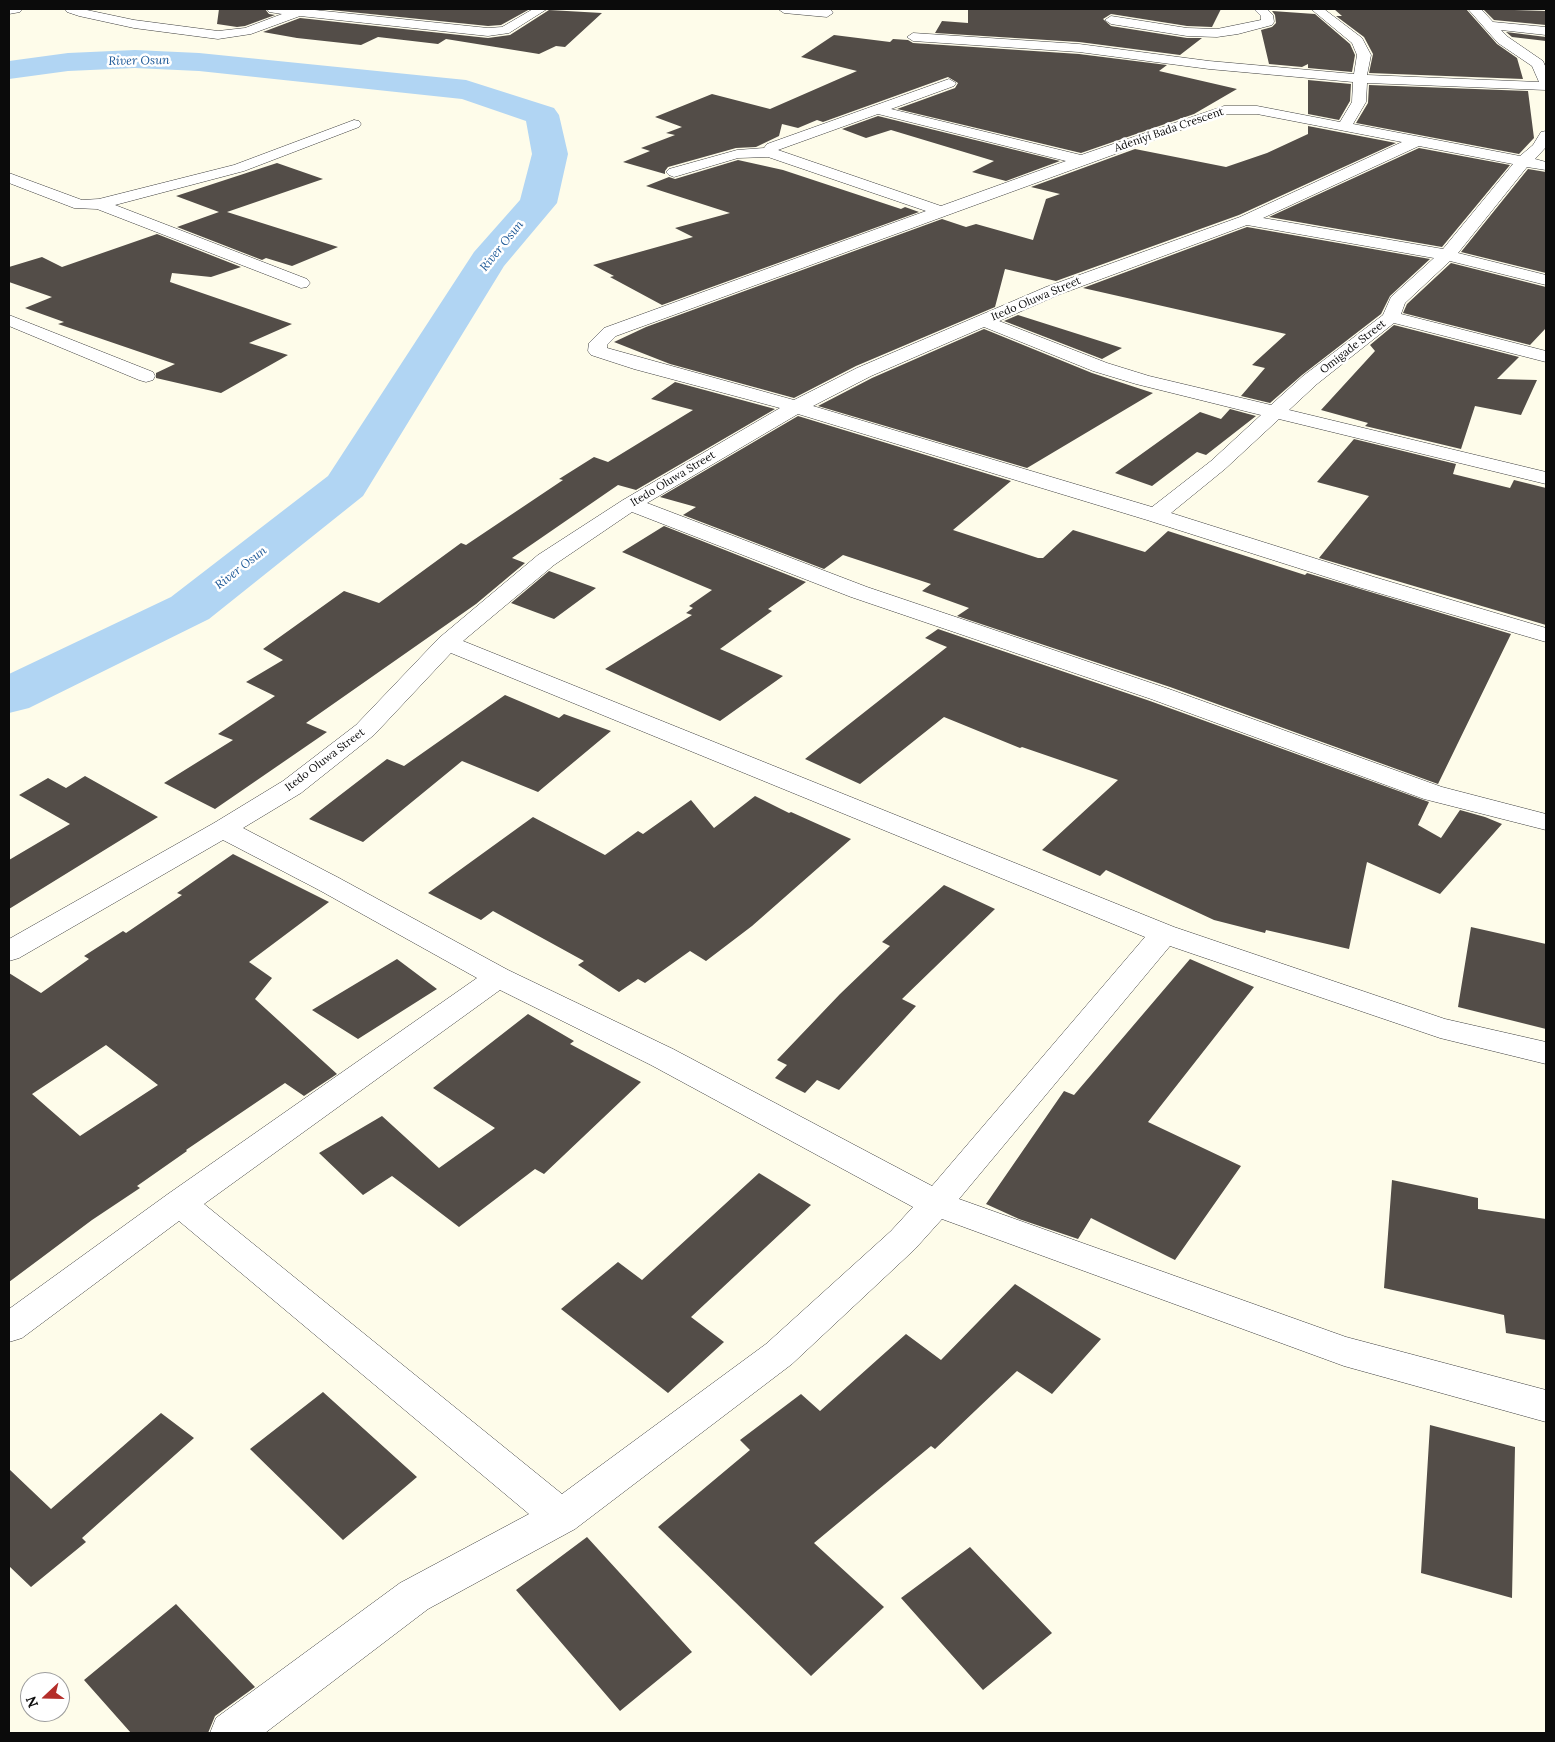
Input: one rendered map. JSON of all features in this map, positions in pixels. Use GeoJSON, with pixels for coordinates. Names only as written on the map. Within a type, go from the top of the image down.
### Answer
{"type":"FeatureCollection","features":[{"type":"Feature","properties":{"kind":"street"},"geometry":{"type":"LineString","coordinates":[[9,10],[16,9]]}},
{"type":"Feature","properties":{"kind":"street"},"geometry":{"type":"LineString","coordinates":[[71,9],[134,24],[218,35],[247,32],[300,12]]}},
{"type":"Feature","properties":{"kind":"street"},"geometry":{"type":"LineString","coordinates":[[274,9],[488,32],[505,30],[540,9]]}},
{"type":"Feature","properties":{"kind":"street"},"geometry":{"type":"LineString","coordinates":[[784,9],[827,13]]}},
{"type":"Feature","properties":{"kind":"street"},"geometry":{"type":"LineString","coordinates":[[1119,9],[1108,23],[1188,32],[1217,33],[1268,22],[1267,15],[1260,9]]}},
{"type":"Feature","properties":{"kind":"street"},"geometry":{"type":"LineString","coordinates":[[1317,9],[1357,41],[1364,55],[1360,79],[1360,102],[1345,126]]}},
{"type":"Feature","properties":{"kind":"street"},"geometry":{"type":"LineString","coordinates":[[913,37],[1079,48],[1190,63],[1360,79],[1546,84],[1538,64],[1504,40],[1474,9]]}},
{"type":"Feature","properties":{"kind":"street"},"geometry":{"type":"LineString","coordinates":[[1488,24],[1546,30]]}},
{"type":"Feature","properties":{"kind":"street"},"geometry":{"type":"LineString","coordinates":[[1079,48],[1092,37]]}},
{"type":"Feature","properties":{"kind":"street"},"geometry":{"type":"LineString","coordinates":[[769,152],[772,146],[949,83]]}},
{"type":"Feature","properties":{"kind":"street"},"geometry":{"type":"LineString","coordinates":[[876,109],[1082,160]]}},
{"type":"Feature","properties":{"kind":"street","name":"Adeniyi Bada Crescent"},"geometry":{"type":"LineString","coordinates":[[796,407],[612,356],[597,351],[598,342],[610,332],[940,211],[1224,110],[1257,110],[1546,166]]}},
{"type":"Feature","properties":{"kind":"street"},"geometry":{"type":"LineString","coordinates":[[9,178],[80,205],[99,204],[239,168],[354,124]]}},
{"type":"Feature","properties":{"kind":"street","name":"Omigade Street"},"geometry":{"type":"LineString","coordinates":[[1155,515],[1218,465],[1276,411],[1391,317],[1397,300],[1447,255],[1524,161],[1539,147],[1546,136]]}},
{"type":"Feature","properties":{"kind":"street","name":"Itedo Oluwa Street"},"geometry":{"type":"LineString","coordinates":[[9,951],[223,829],[292,787],[365,730],[447,643],[546,560],[630,504],[796,407],[864,372],[1052,291],[1246,220],[1419,140]]}},
{"type":"Feature","properties":{"kind":"street"},"geometry":{"type":"LineString","coordinates":[[674,172],[737,154],[769,152],[940,211]]}},
{"type":"Feature","properties":{"kind":"street"},"geometry":{"type":"LineString","coordinates":[[99,204],[301,283]]}},
{"type":"Feature","properties":{"kind":"street"},"geometry":{"type":"LineString","coordinates":[[1246,220],[1447,255],[1546,280]]}},
{"type":"Feature","properties":{"kind":"street"},"geometry":{"type":"LineString","coordinates":[[1391,317],[1546,357]]}},
{"type":"Feature","properties":{"kind":"street"},"geometry":{"type":"LineString","coordinates":[[9,320],[146,376]]}},
{"type":"Feature","properties":{"kind":"street"},"geometry":{"type":"LineString","coordinates":[[984,321],[1100,368],[1546,478]]}},
{"type":"Feature","properties":{"kind":"street"},"geometry":{"type":"LineString","coordinates":[[796,407],[1155,515],[1366,582],[1546,635]]}},
{"type":"Feature","properties":{"kind":"street"},"geometry":{"type":"LineString","coordinates":[[630,504],[859,592],[1160,694],[1433,793],[1546,822]]}},
{"type":"Feature","properties":{"kind":"street"},"geometry":{"type":"LineString","coordinates":[[447,643],[1164,934],[1440,1028],[1546,1053]]}},
{"type":"Feature","properties":{"kind":"street"},"geometry":{"type":"LineString","coordinates":[[223,829],[329,884],[498,977],[662,1057],[936,1204],[1344,1351],[1546,1406]]}},
{"type":"Feature","properties":{"kind":"street"},"geometry":{"type":"LineString","coordinates":[[231,1733],[414,1596],[561,1517],[779,1354],[903,1240],[936,1204],[1164,934]]}},
{"type":"Feature","properties":{"kind":"street"},"geometry":{"type":"LineString","coordinates":[[9,1328],[180,1203],[498,977]]}},
{"type":"Feature","properties":{"kind":"street"},"geometry":{"type":"LineString","coordinates":[[180,1203],[561,1517]]}},
{"type":"Feature","properties":{"kind":"building"},"geometry":{"type":"Polygon","coordinates":[[[219,9],[265,9],[269,14],[275,15],[237,27],[217,24],[219,9]]]}},
{"type":"Feature","properties":{"kind":"building"},"geometry":{"type":"Polygon","coordinates":[[[321,9],[530,9],[501,25],[488,26],[321,9]]]}},
{"type":"Feature","properties":{"kind":"building"},"geometry":{"type":"Polygon","coordinates":[[[968,9],[1221,9],[1212,27],[1187,26],[1111,14],[1103,19],[1111,26],[1187,38],[1202,38],[1180,55],[1079,42],[935,33],[942,21],[968,23],[968,9]]]}},
{"type":"Feature","properties":{"kind":"building"},"geometry":{"type":"Polygon","coordinates":[[[1334,9],[1466,9],[1497,44],[1517,58],[1523,79],[1369,73],[1373,54],[1364,37],[1336,16],[1342,16],[1334,9]]]}},
{"type":"Feature","properties":{"kind":"building"},"geometry":{"type":"Polygon","coordinates":[[[1483,9],[1546,11],[1546,25],[1494,20],[1483,9]]]}},
{"type":"Feature","properties":{"kind":"building"},"geometry":{"type":"Polygon","coordinates":[[[549,10],[602,13],[565,47],[556,46],[539,54],[446,39],[438,44],[378,37],[361,45],[263,32],[300,18],[488,38],[510,35],[549,10]]]}},
{"type":"Feature","properties":{"kind":"building"},"geometry":{"type":"Polygon","coordinates":[[[1272,11],[1315,14],[1350,44],[1355,55],[1352,72],[1308,68],[1308,64],[1302,67],[1269,64],[1261,30],[1272,27],[1276,23],[1275,15],[1272,11]]]}},
{"type":"Feature","properties":{"kind":"building"},"geometry":{"type":"Polygon","coordinates":[[[1506,32],[1546,37],[1546,41],[1512,37],[1506,32]]]}},
{"type":"Feature","properties":{"kind":"building"},"geometry":{"type":"Polygon","coordinates":[[[834,35],[890,42],[893,39],[908,40],[913,43],[1079,54],[1167,65],[1159,71],[1237,89],[1194,114],[1081,153],[897,109],[955,88],[958,83],[948,77],[823,122],[817,120],[798,128],[782,124],[779,136],[756,147],[736,148],[668,167],[665,174],[623,162],[650,151],[641,148],[675,135],[666,133],[682,127],[655,117],[712,94],[770,109],[857,71],[801,57],[834,35]]]}},
{"type":"Feature","properties":{"kind":"building"},"geometry":{"type":"Polygon","coordinates":[[[1308,80],[1351,84],[1350,101],[1339,120],[1308,114],[1308,80]]]}},
{"type":"Feature","properties":{"kind":"building"},"geometry":{"type":"Polygon","coordinates":[[[1369,85],[1528,91],[1534,138],[1519,154],[1356,123],[1368,103],[1369,85]]]}},
{"type":"Feature","properties":{"kind":"building"},"geometry":{"type":"Polygon","coordinates":[[[878,116],[1060,161],[1006,181],[972,172],[994,161],[891,130],[866,138],[842,129],[878,116]]]}},
{"type":"Feature","properties":{"kind":"building"},"geometry":{"type":"Polygon","coordinates":[[[1308,126],[1396,143],[1239,215],[1056,281],[1005,269],[995,307],[856,366],[794,398],[670,364],[614,342],[646,327],[942,219],[966,227],[976,224],[1033,240],[1046,199],[1060,194],[1031,187],[1135,149],[1226,167],[1267,153],[1308,134],[1308,126]]]}},
{"type":"Feature","properties":{"kind":"building"},"geometry":{"type":"Polygon","coordinates":[[[1419,148],[1510,165],[1442,247],[1269,217],[1419,148]]]}},
{"type":"Feature","properties":{"kind":"building"},"geometry":{"type":"Polygon","coordinates":[[[738,160],[783,170],[901,209],[905,207],[919,212],[662,305],[610,277],[614,276],[593,265],[693,237],[675,228],[730,213],[646,186],[669,177],[675,179],[738,160]]]}},
{"type":"Feature","properties":{"kind":"building"},"geometry":{"type":"Polygon","coordinates":[[[277,163],[323,179],[227,212],[338,247],[292,266],[266,258],[262,260],[177,227],[219,212],[176,196],[277,163]]]}},
{"type":"Feature","properties":{"kind":"building"},"geometry":{"type":"Polygon","coordinates":[[[1528,169],[1546,172],[1546,273],[1461,252],[1528,169]]]}},
{"type":"Feature","properties":{"kind":"building"},"geometry":{"type":"Polygon","coordinates":[[[1247,227],[1430,259],[1390,296],[1381,314],[1302,375],[1270,403],[1241,396],[1265,368],[1252,365],[1286,334],[1083,288],[1247,227]]]}},
{"type":"Feature","properties":{"kind":"building"},"geometry":{"type":"Polygon","coordinates":[[[157,234],[241,267],[211,277],[172,273],[170,282],[292,324],[249,343],[288,355],[221,393],[156,378],[156,373],[175,364],[58,324],[64,322],[25,308],[52,297],[9,282],[9,267],[42,257],[62,267],[157,234]]]}},
{"type":"Feature","properties":{"kind":"building"},"geometry":{"type":"Polygon","coordinates":[[[1451,263],[1546,287],[1546,328],[1530,345],[1403,313],[1407,304],[1451,263]]]}},
{"type":"Feature","properties":{"kind":"building"},"geometry":{"type":"Polygon","coordinates":[[[1018,315],[1122,348],[1102,359],[1004,321],[1018,315]]]}},
{"type":"Feature","properties":{"kind":"building"},"geometry":{"type":"Polygon","coordinates":[[[1394,325],[1519,357],[1497,379],[1537,380],[1521,415],[1475,406],[1461,449],[1365,426],[1368,423],[1321,410],[1375,351],[1370,345],[1394,325]]]}},
{"type":"Feature","properties":{"kind":"building"},"geometry":{"type":"Polygon","coordinates":[[[984,329],[1092,373],[1153,393],[1027,468],[818,406],[872,378],[984,329]]]}},
{"type":"Feature","properties":{"kind":"building"},"geometry":{"type":"Polygon","coordinates":[[[675,382],[775,409],[636,490],[618,485],[512,558],[525,563],[476,604],[306,723],[327,732],[215,809],[164,783],[233,740],[218,734],[275,696],[246,682],[283,660],[263,649],[344,591],[379,603],[461,543],[466,545],[563,480],[559,479],[594,457],[608,462],[693,410],[651,399],[675,382]]]}},
{"type":"Feature","properties":{"kind":"building"},"geometry":{"type":"Polygon","coordinates":[[[1230,409],[1256,416],[1206,455],[1197,452],[1152,486],[1115,473],[1200,412],[1221,419],[1230,409]]]}},
{"type":"Feature","properties":{"kind":"building"},"geometry":{"type":"Polygon","coordinates":[[[798,416],[1011,481],[953,530],[1038,558],[1043,558],[1073,530],[1145,552],[1168,531],[1305,575],[1307,573],[1511,634],[1438,784],[1170,687],[957,616],[969,608],[922,591],[931,584],[843,555],[824,569],[683,515],[696,507],[660,497],[798,416]]]}},
{"type":"Feature","properties":{"kind":"building"},"geometry":{"type":"Polygon","coordinates":[[[1354,439],[1456,464],[1453,474],[1510,488],[1514,480],[1546,488],[1546,625],[1319,558],[1369,496],[1317,482],[1354,439]]]}},
{"type":"Feature","properties":{"kind":"building"},"geometry":{"type":"Polygon","coordinates":[[[664,526],[806,582],[768,609],[772,611],[720,649],[783,676],[720,721],[605,669],[692,615],[686,613],[693,608],[689,606],[712,590],[622,552],[664,526]]]}},
{"type":"Feature","properties":{"kind":"building"},"geometry":{"type":"Polygon","coordinates":[[[549,571],[596,588],[554,619],[511,603],[549,571]]]}},
{"type":"Feature","properties":{"kind":"building"},"geometry":{"type":"Polygon","coordinates":[[[938,629],[1150,701],[1429,802],[1418,825],[1441,838],[1460,810],[1502,824],[1440,894],[1367,862],[1349,949],[1266,930],[1265,933],[1214,920],[1106,870],[1100,876],[1042,850],[1118,780],[1022,747],[1020,748],[944,717],[860,784],[805,759],[947,647],[925,638],[938,629]]]}},
{"type":"Feature","properties":{"kind":"building"},"geometry":{"type":"Polygon","coordinates":[[[505,695],[559,718],[564,714],[611,731],[538,792],[462,761],[363,842],[309,819],[387,759],[404,766],[505,695]]]}},
{"type":"Feature","properties":{"kind":"building"},"geometry":{"type":"Polygon","coordinates":[[[85,776],[158,817],[9,909],[9,860],[70,824],[19,795],[48,778],[66,788],[85,776]]]}},
{"type":"Feature","properties":{"kind":"building"},"geometry":{"type":"Polygon","coordinates":[[[755,796],[789,813],[791,812],[851,839],[752,926],[706,961],[690,951],[645,983],[638,979],[619,992],[578,965],[584,961],[493,911],[481,920],[428,893],[533,817],[605,855],[638,831],[643,834],[691,800],[714,828],[755,796]]]}},
{"type":"Feature","properties":{"kind":"building"},"geometry":{"type":"Polygon","coordinates":[[[233,854],[329,902],[249,962],[272,978],[255,999],[337,1074],[304,1096],[285,1083],[186,1150],[137,1186],[140,1188],[92,1220],[9,1282],[9,973],[41,993],[89,959],[84,956],[123,931],[126,933],[182,895],[177,893],[233,854]],[[106,1045],[32,1094],[80,1136],[158,1085],[106,1045]]]}},
{"type":"Feature","properties":{"kind":"building"},"geometry":{"type":"Polygon","coordinates":[[[944,885],[995,909],[902,999],[916,1006],[839,1090],[817,1080],[805,1093],[775,1078],[787,1065],[777,1060],[840,994],[890,946],[882,942],[944,885]]]}},
{"type":"Feature","properties":{"kind":"building"},"geometry":{"type":"Polygon","coordinates":[[[1471,927],[1546,944],[1546,1029],[1458,1007],[1471,927]]]}},
{"type":"Feature","properties":{"kind":"building"},"geometry":{"type":"Polygon","coordinates":[[[397,959],[437,989],[358,1039],[312,1010],[397,959]]]}},
{"type":"Feature","properties":{"kind":"building"},"geometry":{"type":"Polygon","coordinates":[[[1190,959],[1254,987],[1148,1122],[1241,1166],[1175,1260],[1091,1218],[1078,1239],[1019,1219],[986,1204],[1064,1091],[1074,1095],[1190,959]]]}},
{"type":"Feature","properties":{"kind":"building"},"geometry":{"type":"Polygon","coordinates":[[[528,1014],[574,1041],[570,1044],[641,1082],[544,1174],[535,1169],[459,1227],[392,1176],[363,1195],[319,1153],[382,1116],[439,1168],[495,1128],[433,1088],[528,1014]]]}},
{"type":"Feature","properties":{"kind":"building"},"geometry":{"type":"Polygon","coordinates":[[[759,1173],[811,1205],[691,1317],[724,1342],[668,1393],[561,1309],[618,1262],[642,1280],[759,1173]]]}},
{"type":"Feature","properties":{"kind":"building"},"geometry":{"type":"Polygon","coordinates":[[[1392,1180],[1478,1198],[1478,1209],[1546,1219],[1546,1340],[1506,1333],[1504,1315],[1384,1288],[1392,1180]]]}},
{"type":"Feature","properties":{"kind":"building"},"geometry":{"type":"Polygon","coordinates":[[[1015,1284],[1101,1339],[1052,1394],[1017,1371],[935,1449],[931,1446],[814,1543],[884,1607],[811,1676],[658,1527],[750,1450],[740,1440],[801,1394],[820,1411],[906,1334],[941,1360],[1015,1284]]]}},
{"type":"Feature","properties":{"kind":"building"},"geometry":{"type":"Polygon","coordinates":[[[323,1392],[417,1477],[343,1540],[250,1449],[323,1392]]]}},
{"type":"Feature","properties":{"kind":"building"},"geometry":{"type":"Polygon","coordinates":[[[161,1413],[194,1438],[82,1538],[86,1542],[31,1587],[9,1566],[9,1469],[51,1509],[161,1413]]]}},
{"type":"Feature","properties":{"kind":"building"},"geometry":{"type":"Polygon","coordinates":[[[1430,1425],[1515,1447],[1512,1598],[1421,1573],[1430,1425]]]}},
{"type":"Feature","properties":{"kind":"building"},"geometry":{"type":"Polygon","coordinates":[[[587,1537],[692,1652],[620,1711],[516,1590],[587,1537]]]}},
{"type":"Feature","properties":{"kind":"building"},"geometry":{"type":"Polygon","coordinates":[[[970,1547],[1052,1633],[983,1690],[901,1598],[970,1547]]]}},
{"type":"Feature","properties":{"kind":"building"},"geometry":{"type":"Polygon","coordinates":[[[176,1604],[255,1687],[215,1716],[208,1733],[131,1733],[84,1680],[176,1604]]]}},
{"type":"Feature","properties":{"kind":"waterway","name":"River Osun"},"geometry":{"type":"LineString","coordinates":[[9,70],[68,62],[135,59],[199,62],[466,90],[542,115],[550,154],[538,203],[488,260],[346,486],[190,608],[9,696]]}}]}
